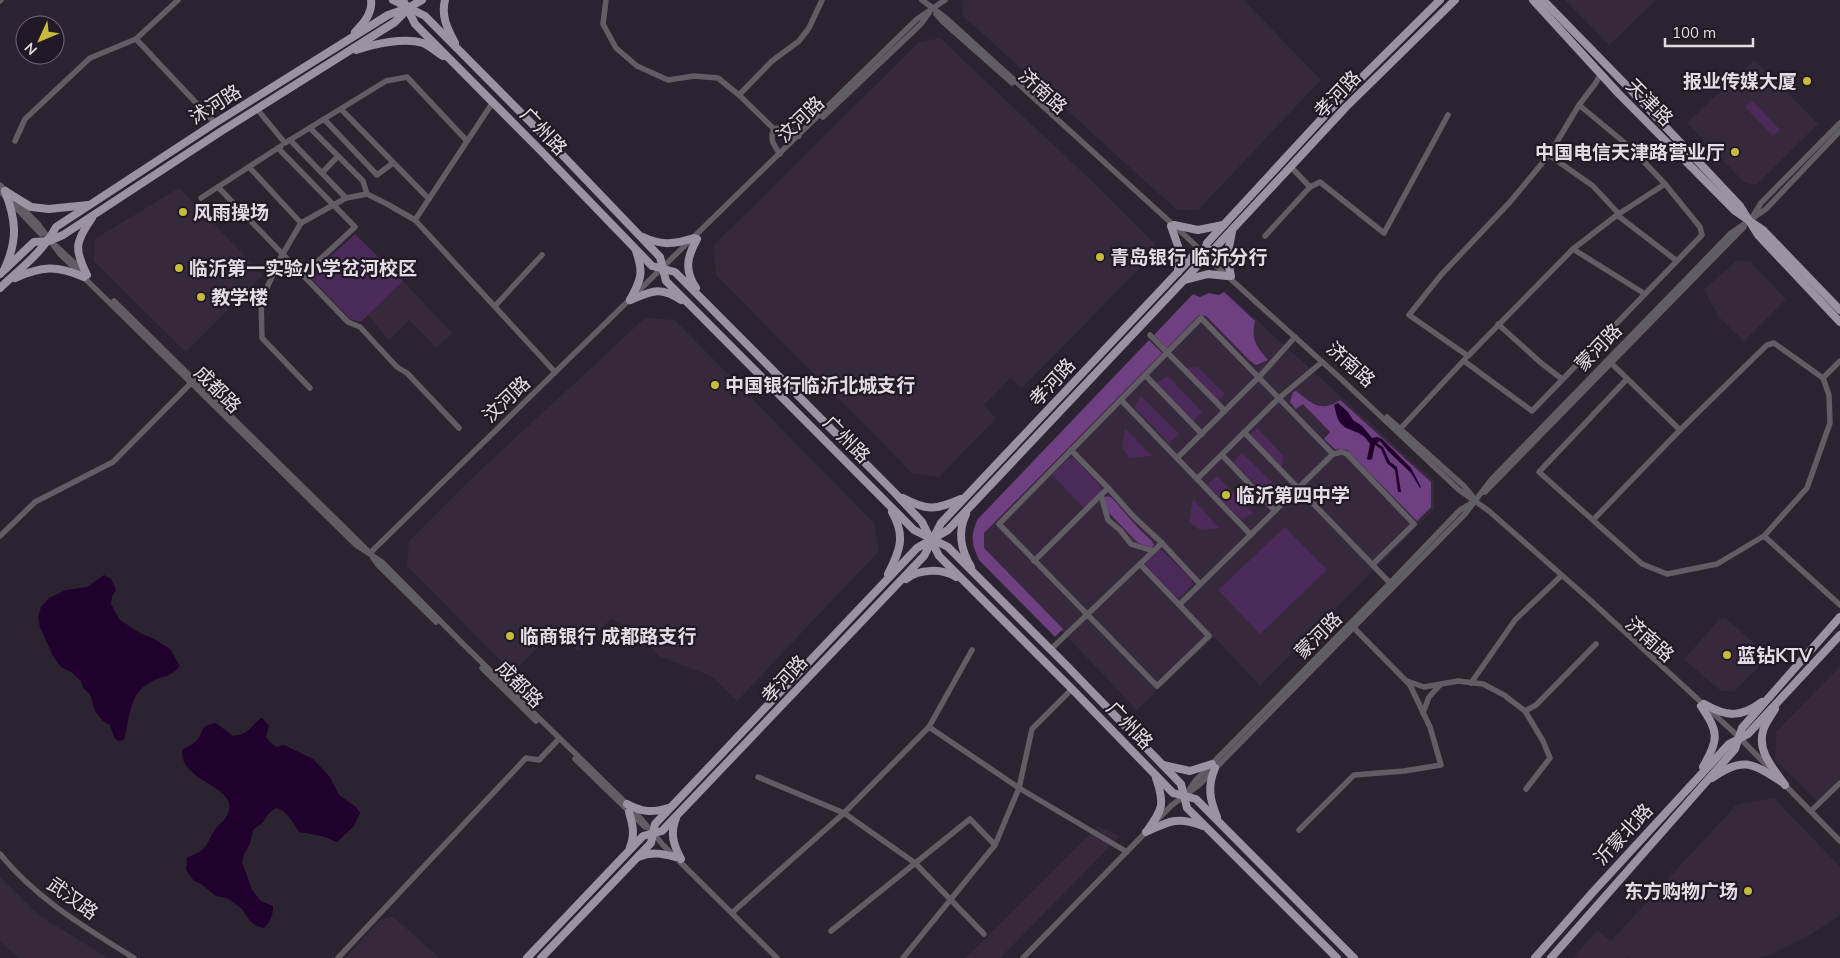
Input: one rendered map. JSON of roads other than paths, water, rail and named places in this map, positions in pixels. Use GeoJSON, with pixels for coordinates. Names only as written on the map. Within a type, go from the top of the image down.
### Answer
{"type":"FeatureCollection","features":[{"type":"Feature","properties":{"kind":"main road"},"geometry":{"type":"LineString","coordinates":[[346,42],[366,21],[372,4],[371,0]]}},
{"type":"Feature","properties":{"kind":"main road","name":"广州路"},"geometry":{"type":"LineString","coordinates":[[393,0],[425,16],[660,257],[666,281],[914,530],[948,548],[1050,650],[1181,784],[1187,808],[1337,958]]}},
{"type":"Feature","properties":{"kind":"main road","name":"广州路"},"geometry":{"type":"LineString","coordinates":[[403,0],[415,24],[652,266],[675,272],[895,493],[922,522],[939,556],[1072,689],[1173,794],[1196,799],[1354,958]]}},
{"type":"Feature","properties":{"kind":"main road","name":"沭河路"},"geometry":{"type":"LineString","coordinates":[[0,288],[49,241],[63,234],[396,22],[413,0]]}},
{"type":"Feature","properties":{"kind":"main road","name":"沭河路"},"geometry":{"type":"LineString","coordinates":[[49,241],[56,227],[215,124],[388,15],[408,8],[422,0]]}},
{"type":"Feature","properties":{"kind":"main road"},"geometry":{"type":"LineString","coordinates":[[445,0],[443,8],[445,24],[459,51]]}},
{"type":"Feature","properties":{"kind":"main road","name":"孝河路"},"geometry":{"type":"LineString","coordinates":[[541,958],[650,843],[655,824],[670,808],[917,548],[948,530],[971,506],[1185,280],[1200,263],[1206,243],[1339,100],[1440,0]]}},
{"type":"Feature","properties":{"kind":"main road","name":"孝河路"},"geometry":{"type":"LineString","coordinates":[[527,958],[643,836],[662,831],[924,556],[941,523],[1192,257],[1214,250],[1346,107],[1454,0]]}},
{"type":"Feature","properties":{"kind":"main road","name":"天津路"},"geometry":{"type":"LineString","coordinates":[[1533,0],[1601,74],[1735,211],[1763,230],[1840,310]]}},
{"type":"Feature","properties":{"kind":"main road","name":"天津路"},"geometry":{"type":"LineString","coordinates":[[1543,0],[1628,86],[1740,206],[1758,235],[1840,322]]}},
{"type":"Feature","properties":{"kind":"main road"},"geometry":{"type":"LineString","coordinates":[[347,53],[376,44],[422,43],[452,61]]}},
{"type":"Feature","properties":{"kind":"main road"},"geometry":{"type":"LineString","coordinates":[[2,189],[31,206],[49,209],[90,205]]}},
{"type":"Feature","properties":{"kind":"main road"},"geometry":{"type":"LineString","coordinates":[[1,273],[12,252],[15,233],[13,212],[9,200],[2,189]]}},
{"type":"Feature","properties":{"kind":"main road"},"geometry":{"type":"LineString","coordinates":[[86,276],[79,258],[77,246],[84,230],[96,213]]}},
{"type":"Feature","properties":{"kind":"main road"},"geometry":{"type":"LineString","coordinates":[[1178,272],[1179,249],[1173,226],[1198,230],[1223,225]]}},
{"type":"Feature","properties":{"kind":"main road"},"geometry":{"type":"LineString","coordinates":[[1185,280],[1208,274],[1229,276],[1227,256],[1232,230]]}},
{"type":"Feature","properties":{"kind":"main road"},"geometry":{"type":"LineString","coordinates":[[639,235],[655,242],[668,244],[696,238]]}},
{"type":"Feature","properties":{"kind":"main road"},"geometry":{"type":"LineString","coordinates":[[696,238],[690,252],[688,264],[689,278],[704,300]]}},
{"type":"Feature","properties":{"kind":"main road","name":"沭河路"},"geometry":{"type":"LineString","coordinates":[[1,273],[34,242],[49,241]]}},
{"type":"Feature","properties":{"kind":"main road"},"geometry":{"type":"LineString","coordinates":[[630,300],[639,284],[642,272],[634,247]]}},
{"type":"Feature","properties":{"kind":"main road"},"geometry":{"type":"LineString","coordinates":[[8,280],[35,269],[52,267],[86,276]]}},
{"type":"Feature","properties":{"kind":"main road"},"geometry":{"type":"LineString","coordinates":[[630,300],[649,292],[661,290],[670,293],[694,308]]}},
{"type":"Feature","properties":{"kind":"main road"},"geometry":{"type":"LineString","coordinates":[[895,493],[915,504],[930,509],[948,505],[965,498]]}},
{"type":"Feature","properties":{"kind":"main road"},"geometry":{"type":"LineString","coordinates":[[885,581],[898,555],[902,538],[897,519],[886,502]]}},
{"type":"Feature","properties":{"kind":"main road"},"geometry":{"type":"LineString","coordinates":[[971,506],[963,522],[961,539],[964,554],[976,576]]}},
{"type":"Feature","properties":{"kind":"main road"},"geometry":{"type":"LineString","coordinates":[[890,590],[912,574],[931,571],[948,572],[968,585]]}},
{"type":"Feature","properties":{"kind":"main road","name":"沂蒙北路"},"geometry":{"type":"LineString","coordinates":[[1551,958],[1729,744],[1748,734],[1840,617]]}},
{"type":"Feature","properties":{"kind":"main road","name":"沂蒙北路"},"geometry":{"type":"LineString","coordinates":[[1779,695],[1840,635]]}},
{"type":"Feature","properties":{"kind":"main road"},"geometry":{"type":"LineString","coordinates":[[1702,705],[1719,713],[1733,715],[1779,695]]}},
{"type":"Feature","properties":{"kind":"main road"},"geometry":{"type":"LineString","coordinates":[[1779,695],[1763,729],[1761,743],[1767,759],[1785,785]]}},
{"type":"Feature","properties":{"kind":"main road"},"geometry":{"type":"LineString","coordinates":[[1698,783],[1714,747],[1715,734],[1713,724],[1702,705]]}},
{"type":"Feature","properties":{"kind":"main road"},"geometry":{"type":"LineString","coordinates":[[1698,783],[1734,765],[1743,764],[1757,766],[1785,785]]}},
{"type":"Feature","properties":{"kind":"main road"},"geometry":{"type":"LineString","coordinates":[[1162,765],[1190,771],[1214,766],[1209,790],[1211,802],[1219,822]]}},
{"type":"Feature","properties":{"kind":"main road"},"geometry":{"type":"LineString","coordinates":[[1146,832],[1160,813],[1162,801],[1156,776]]}},
{"type":"Feature","properties":{"kind":"main road","name":"沂蒙北路"},"geometry":{"type":"LineString","coordinates":[[1535,958],[1593,892],[1698,783]]}},
{"type":"Feature","properties":{"kind":"main road"},"geometry":{"type":"LineString","coordinates":[[627,804],[647,812],[670,808]]}},
{"type":"Feature","properties":{"kind":"main road"},"geometry":{"type":"LineString","coordinates":[[628,851],[633,840],[634,828],[629,812]]}},
{"type":"Feature","properties":{"kind":"main road"},"geometry":{"type":"LineString","coordinates":[[677,815],[672,838],[678,858]]}},
{"type":"Feature","properties":{"kind":"main road"},"geometry":{"type":"LineString","coordinates":[[1146,832],[1168,821],[1181,819],[1208,828]]}},
{"type":"Feature","properties":{"kind":"main road"},"geometry":{"type":"LineString","coordinates":[[634,859],[647,854],[657,853],[678,858]]}},
{"type":"Feature","properties":{"kind":"street"},"geometry":{"type":"LineString","coordinates":[[15,141],[25,119],[90,58],[136,39],[149,29],[178,0]]}},
{"type":"Feature","properties":{"kind":"street"},"geometry":{"type":"LineString","coordinates":[[606,0],[603,24],[616,48],[637,66],[668,80],[694,76],[718,78],[740,95],[774,129]]}},
{"type":"Feature","properties":{"kind":"street"},"geometry":{"type":"LineString","coordinates":[[740,95],[772,60],[799,41],[809,28],[822,0]]}},
{"type":"Feature","properties":{"kind":"street","name":"济南路"},"geometry":{"type":"LineString","coordinates":[[923,0],[942,22],[1464,486],[1476,501],[1702,705]]}},
{"type":"Feature","properties":{"kind":"street","name":"汶河路"},"geometry":{"type":"LineString","coordinates":[[370,553],[555,372],[921,24],[938,0]]}},
{"type":"Feature","properties":{"kind":"street","name":"汶河路"},"geometry":{"type":"LineString","coordinates":[[696,238],[917,20],[945,0]]}},
{"type":"Feature","properties":{"kind":"street"},"geometry":{"type":"LineString","coordinates":[[136,39],[215,124]]}},
{"type":"Feature","properties":{"kind":"street"},"geometry":{"type":"LineString","coordinates":[[1468,356],[1409,315],[1442,275],[1510,202],[1549,155],[1578,105],[1601,74]]}},
{"type":"Feature","properties":{"kind":"street"},"geometry":{"type":"LineString","coordinates":[[201,198],[386,81],[407,77],[467,141]]}},
{"type":"Feature","properties":{"kind":"street"},"geometry":{"type":"LineString","coordinates":[[415,220],[492,102]]}},
{"type":"Feature","properties":{"kind":"street"},"geometry":{"type":"LineString","coordinates":[[1464,361],[1532,411],[1702,236],[1700,227],[1665,184],[1631,148],[1578,105]]}},
{"type":"Feature","properties":{"kind":"street"},"geometry":{"type":"LineString","coordinates":[[257,109],[287,142],[322,173],[346,198]]}},
{"type":"Feature","properties":{"kind":"street"},"geometry":{"type":"LineString","coordinates":[[341,109],[429,199]]}},
{"type":"Feature","properties":{"kind":"street"},"geometry":{"type":"LineString","coordinates":[[1265,236],[1310,187],[1320,182],[1384,233],[1448,115]]}},
{"type":"Feature","properties":{"kind":"street"},"geometry":{"type":"LineString","coordinates":[[324,120],[377,175],[393,163]]}},
{"type":"Feature","properties":{"kind":"street","name":"蒙河路"},"geometry":{"type":"LineString","coordinates":[[1214,766],[1460,510],[1476,501],[1495,483],[1749,221],[1761,203],[1840,123]]}},
{"type":"Feature","properties":{"kind":"street"},"geometry":{"type":"LineString","coordinates":[[780,154],[772,143],[771,136],[774,129],[781,126],[788,128],[799,136]]}},
{"type":"Feature","properties":{"kind":"street"},"geometry":{"type":"LineString","coordinates":[[310,128],[363,181],[367,194]]}},
{"type":"Feature","properties":{"kind":"street","name":"蒙河路"},"geometry":{"type":"LineString","coordinates":[[1023,958],[1172,805],[1185,796],[1195,781],[1214,766],[1354,628],[1465,514],[1491,480],[1730,233],[1766,209],[1840,132]]}},
{"type":"Feature","properties":{"kind":"street"},"geometry":{"type":"LineString","coordinates":[[278,148],[355,227],[303,275]]}},
{"type":"Feature","properties":{"kind":"street"},"geometry":{"type":"LineString","coordinates":[[1549,155],[1593,186],[1618,215],[1678,261]]}},
{"type":"Feature","properties":{"kind":"street"},"geometry":{"type":"LineString","coordinates":[[322,173],[338,156]]}},
{"type":"Feature","properties":{"kind":"street"},"geometry":{"type":"LineString","coordinates":[[248,167],[301,223]]}},
{"type":"Feature","properties":{"kind":"street"},"geometry":{"type":"LineString","coordinates":[[1291,167],[1310,187]]}},
{"type":"Feature","properties":{"kind":"street"},"geometry":{"type":"LineString","coordinates":[[1400,429],[1498,324],[1572,249],[1618,215],[1665,184]]}},
{"type":"Feature","properties":{"kind":"street"},"geometry":{"type":"LineString","coordinates":[[218,187],[348,322],[360,327],[397,367],[407,373],[459,428]]}},
{"type":"Feature","properties":{"kind":"street","name":"成都路"},"geometry":{"type":"LineString","coordinates":[[2,189],[38,224],[49,241]]}},
{"type":"Feature","properties":{"kind":"street"},"geometry":{"type":"LineString","coordinates":[[310,388],[262,338],[261,301],[283,254],[301,223],[346,198],[367,194],[415,220],[555,372]]}},
{"type":"Feature","properties":{"kind":"street","name":"成都路"},"geometry":{"type":"LineString","coordinates":[[9,200],[49,241],[64,251],[191,383],[356,545],[382,562],[627,804],[653,833],[777,958]]}},
{"type":"Feature","properties":{"kind":"street"},"geometry":{"type":"LineString","coordinates":[[1572,249],[1645,294]]}},
{"type":"Feature","properties":{"kind":"street"},"geometry":{"type":"LineString","coordinates":[[495,306],[542,255]]}},
{"type":"Feature","properties":{"kind":"street","name":"成都路"},"geometry":{"type":"LineString","coordinates":[[86,276],[353,535],[370,553],[378,565],[557,742],[640,823],[653,833]]}},
{"type":"Feature","properties":{"kind":"street","name":"济南路"},"geometry":{"type":"LineString","coordinates":[[1229,276],[1459,490],[1476,501],[1523,540],[1725,728],[1740,738],[1840,841]]}},
{"type":"Feature","properties":{"kind":"street"},"geometry":{"type":"LineString","coordinates":[[1140,564],[1209,636],[1157,686],[999,524],[1201,318],[1333,454]]}},
{"type":"Feature","properties":{"kind":"street"},"geometry":{"type":"LineString","coordinates":[[1498,324],[1541,363],[1562,379]]}},
{"type":"Feature","properties":{"kind":"street"},"geometry":{"type":"LineString","coordinates":[[1150,335],[1225,411]]}},
{"type":"Feature","properties":{"kind":"street"},"geometry":{"type":"LineString","coordinates":[[1177,458],[1259,377],[1295,337]]}},
{"type":"Feature","properties":{"kind":"street"},"geometry":{"type":"LineString","coordinates":[[1593,520],[1680,430],[1767,345],[1774,343],[1823,378],[1829,395],[1830,423],[1807,488],[1764,536],[1717,564],[1667,574],[1642,564],[1539,472],[1627,379]]}},
{"type":"Feature","properties":{"kind":"street"},"geometry":{"type":"LineString","coordinates":[[1823,378],[1840,361]]}},
{"type":"Feature","properties":{"kind":"street"},"geometry":{"type":"LineString","coordinates":[[1197,479],[1279,398],[1322,362]]}},
{"type":"Feature","properties":{"kind":"street"},"geometry":{"type":"LineString","coordinates":[[1611,363],[1680,430]]}},
{"type":"Feature","properties":{"kind":"street"},"geometry":{"type":"LineString","coordinates":[[1145,375],[1202,434]]}},
{"type":"Feature","properties":{"kind":"street"},"geometry":{"type":"LineString","coordinates":[[0,536],[35,502],[113,462],[191,383]]}},
{"type":"Feature","properties":{"kind":"street"},"geometry":{"type":"LineString","coordinates":[[1121,400],[1251,535]]}},
{"type":"Feature","properties":{"kind":"street"},"geometry":{"type":"LineString","coordinates":[[1244,432],[1390,583]]}},
{"type":"Feature","properties":{"kind":"street"},"geometry":{"type":"LineString","coordinates":[[1071,450],[1134,518],[1162,543],[1200,584]]}},
{"type":"Feature","properties":{"kind":"street"},"geometry":{"type":"LineString","coordinates":[[1179,605],[1333,454],[1342,452],[1347,454],[1414,524],[1373,564]]}},
{"type":"Feature","properties":{"kind":"street"},"geometry":{"type":"LineString","coordinates":[[1222,455],[1276,511]]}},
{"type":"Feature","properties":{"kind":"street"},"geometry":{"type":"LineString","coordinates":[[1034,561],[1108,488]]}},
{"type":"Feature","properties":{"kind":"street"},"geometry":{"type":"LineString","coordinates":[[1101,495],[1108,520],[1120,530],[1131,544],[1153,551]]}},
{"type":"Feature","properties":{"kind":"street"},"geometry":{"type":"LineString","coordinates":[[1764,536],[1840,605]]}},
{"type":"Feature","properties":{"kind":"street"},"geometry":{"type":"LineString","coordinates":[[1050,650],[1162,543]]}},
{"type":"Feature","properties":{"kind":"street"},"geometry":{"type":"LineString","coordinates":[[1471,683],[1515,620],[1560,578]]}},
{"type":"Feature","properties":{"kind":"street"},"geometry":{"type":"LineString","coordinates":[[1298,830],[1354,775],[1441,765],[1430,728],[1410,685],[1354,628]]}},
{"type":"Feature","properties":{"kind":"street"},"geometry":{"type":"LineString","coordinates":[[1526,711],[1536,705],[1596,644]]}},
{"type":"Feature","properties":{"kind":"street"},"geometry":{"type":"LineString","coordinates":[[734,912],[844,814],[929,727],[972,650]]}},
{"type":"Feature","properties":{"kind":"street"},"geometry":{"type":"LineString","coordinates":[[1406,681],[1424,687],[1458,681],[1483,684],[1504,695],[1526,711],[1544,740],[1550,758],[1526,789]]}},
{"type":"Feature","properties":{"kind":"street"},"geometry":{"type":"LineString","coordinates":[[1424,713],[1429,697],[1440,685]]}},
{"type":"Feature","properties":{"kind":"street"},"geometry":{"type":"LineString","coordinates":[[903,958],[995,845],[1018,788],[1032,729],[1072,689]]}},
{"type":"Feature","properties":{"kind":"street"},"geometry":{"type":"LineString","coordinates":[[929,727],[1018,788],[1127,852]]}},
{"type":"Feature","properties":{"kind":"street"},"geometry":{"type":"LineString","coordinates":[[338,958],[526,758],[538,760],[557,742]]}},
{"type":"Feature","properties":{"kind":"street"},"geometry":{"type":"LineString","coordinates":[[758,778],[844,814],[915,863],[984,934]]}},
{"type":"Feature","properties":{"kind":"street"},"geometry":{"type":"LineString","coordinates":[[1811,811],[1840,783]]}},
{"type":"Feature","properties":{"kind":"street"},"geometry":{"type":"LineString","coordinates":[[831,930],[970,819],[995,845]]}},
{"type":"Feature","properties":{"kind":"street","name":"武汉路"},"geometry":{"type":"LineString","coordinates":[[0,854],[24,880],[62,912],[134,958]]}},
{"type":"Feature","properties":{"kind":"street","name":"成都路"},"geometry":{"type":"LineString","coordinates":[[678,858],[782,958]]}},
{"type":"Feature","properties":{"kind":"place","name":"报业传媒大厦"},"geometry":{"type":"Point","coordinates":[1807,81]}},
{"type":"Feature","properties":{"kind":"place","name":"中国电信天津路营业厅"},"geometry":{"type":"Point","coordinates":[1735,152]}},
{"type":"Feature","properties":{"kind":"place","name":"风雨操场"},"geometry":{"type":"Point","coordinates":[183,212]}},
{"type":"Feature","properties":{"kind":"place","name":"青岛银行 临沂分行"},"geometry":{"type":"Point","coordinates":[1100,257]}},
{"type":"Feature","properties":{"kind":"place","name":"临沂第一实验小学岔河校区"},"geometry":{"type":"Point","coordinates":[179,268]}},
{"type":"Feature","properties":{"kind":"place","name":"教学楼"},"geometry":{"type":"Point","coordinates":[201,297]}},
{"type":"Feature","properties":{"kind":"place","name":"中国银行临沂北城支行"},"geometry":{"type":"Point","coordinates":[715,385]}},
{"type":"Feature","properties":{"kind":"place","name":"临沂第四中学"},"geometry":{"type":"Point","coordinates":[1226,495]}},
{"type":"Feature","properties":{"kind":"place","name":"临商银行 成都路支行"},"geometry":{"type":"Point","coordinates":[510,636]}},
{"type":"Feature","properties":{"kind":"place","name":"蓝钻KTV"},"geometry":{"type":"Point","coordinates":[1727,655]}},
{"type":"Feature","properties":{"kind":"place","name":"东方购物广场"},"geometry":{"type":"Point","coordinates":[1748,891]}}]}
